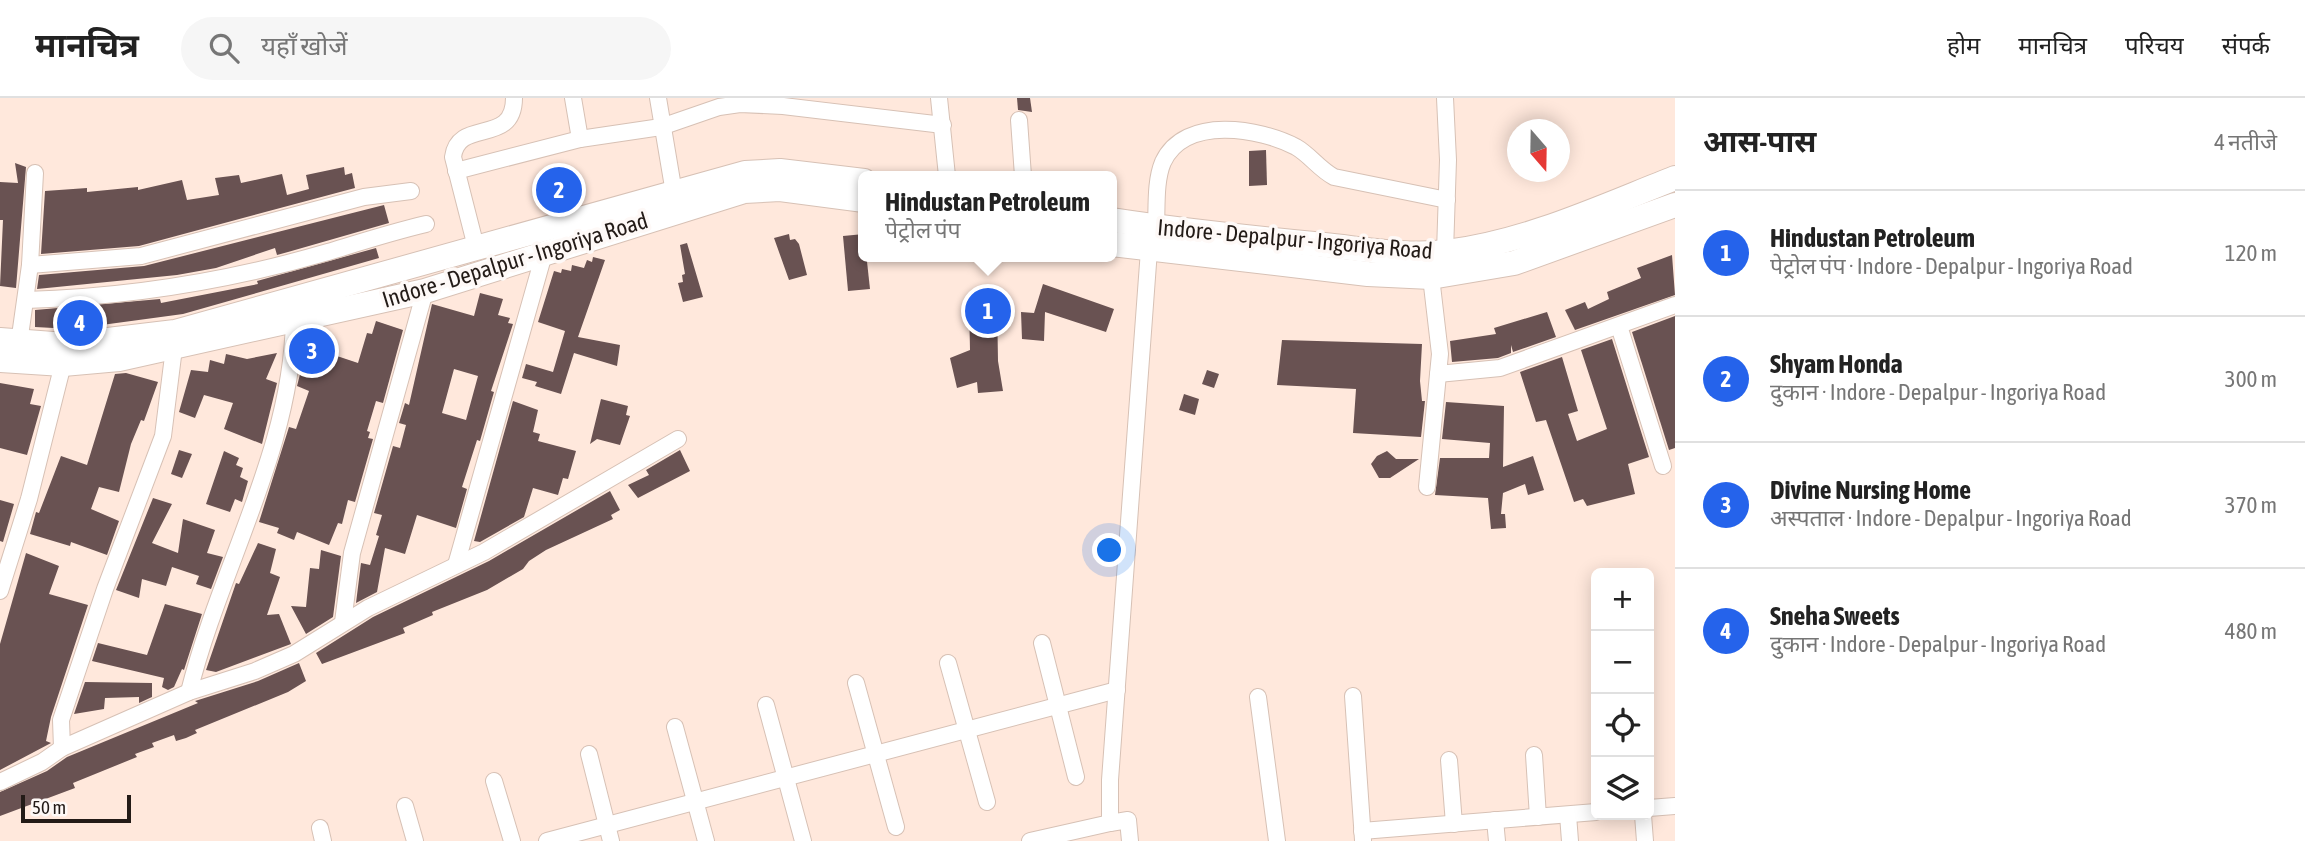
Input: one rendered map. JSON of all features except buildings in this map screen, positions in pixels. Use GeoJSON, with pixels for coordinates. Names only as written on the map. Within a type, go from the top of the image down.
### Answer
{"type":"FeatureCollection","features":[{"type":"Feature","properties":{"kind":"main road","name":"Indore - Depalpur - Ingoriya Road"},"geometry":{"type":"LineString","coordinates":[[10,341],[66,345],[175,332],[477,251],[745,173],[780,171],[858,179]]}},
{"type":"Feature","properties":{"kind":"main road","name":"Indore - Depalpur - Ingoriya Road"},"geometry":{"type":"LineString","coordinates":[[1117,243],[1152,239],[1445,252],[1498,243],[1547,228],[1675,178]]}},
{"type":"Feature","properties":{"kind":"main road","name":"Indore - Depalpur - Ingoriya Road"},"geometry":{"type":"LineString","coordinates":[[0,360],[63,364],[119,359],[425,292],[744,191],[780,189],[858,199]]}},
{"type":"Feature","properties":{"kind":"main road","name":"Indore - Depalpur - Ingoriya Road"},"geometry":{"type":"LineString","coordinates":[[1117,222],[1152,239],[1368,274],[1431,277],[1514,263],[1675,205]]}},
{"type":"Feature","properties":{"kind":"street"},"geometry":{"type":"LineString","coordinates":[[477,251],[453,157],[457,141],[509,120],[514,112],[514,98]]}},
{"type":"Feature","properties":{"kind":"street"},"geometry":{"type":"LineString","coordinates":[[573,98],[580,139]]}},
{"type":"Feature","properties":{"kind":"street"},"geometry":{"type":"LineString","coordinates":[[658,98],[674,193]]}},
{"type":"Feature","properties":{"kind":"street"},"geometry":{"type":"LineString","coordinates":[[939,98],[947,171]]}},
{"type":"Feature","properties":{"kind":"street"},"geometry":{"type":"LineString","coordinates":[[1445,98],[1445,252]]}},
{"type":"Feature","properties":{"kind":"street"},"geometry":{"type":"LineString","coordinates":[[456,171],[580,139],[661,127],[719,107],[740,104],[783,106],[943,125]]}},
{"type":"Feature","properties":{"kind":"street"},"geometry":{"type":"LineString","coordinates":[[1019,120],[1023,171]]}},
{"type":"Feature","properties":{"kind":"street"},"geometry":{"type":"LineString","coordinates":[[1110,823],[1117,690],[1152,239],[1159,175],[1164,160],[1178,145],[1210,130],[1241,130],[1264,135],[1298,149],[1334,177],[1447,200]]}},
{"type":"Feature","properties":{"kind":"street"},"geometry":{"type":"LineString","coordinates":[[10,341],[26,300],[35,173]]}},
{"type":"Feature","properties":{"kind":"street"},"geometry":{"type":"LineString","coordinates":[[30,265],[141,256],[364,197],[411,191]]}},
{"type":"Feature","properties":{"kind":"street"},"geometry":{"type":"LineString","coordinates":[[26,300],[127,295],[174,287],[304,258],[426,224]]}},
{"type":"Feature","properties":{"kind":"street"},"geometry":{"type":"LineString","coordinates":[[456,565],[544,254]]}},
{"type":"Feature","properties":{"kind":"street"},"geometry":{"type":"LineString","coordinates":[[1427,487],[1439,342],[1431,277]]}},
{"type":"Feature","properties":{"kind":"street"},"geometry":{"type":"LineString","coordinates":[[342,622],[352,553],[425,292]]}},
{"type":"Feature","properties":{"kind":"street"},"geometry":{"type":"LineString","coordinates":[[1438,374],[1500,368],[1675,304]]}},
{"type":"Feature","properties":{"kind":"street"},"geometry":{"type":"LineString","coordinates":[[189,692],[198,654],[270,456],[293,359],[294,319]]}},
{"type":"Feature","properties":{"kind":"street"},"geometry":{"type":"LineString","coordinates":[[1619,326],[1663,466]]}},
{"type":"Feature","properties":{"kind":"street"},"geometry":{"type":"LineString","coordinates":[[62,748],[61,720],[105,589],[163,436],[174,348]]}},
{"type":"Feature","properties":{"kind":"street"},"geometry":{"type":"LineString","coordinates":[[0,591],[29,499],[63,364]]}},
{"type":"Feature","properties":{"kind":"street"},"geometry":{"type":"LineString","coordinates":[[0,782],[42,762],[62,748],[189,692],[255,671],[293,654],[342,622],[484,552],[678,439]]}},
{"type":"Feature","properties":{"kind":"street"},"geometry":{"type":"LineString","coordinates":[[1042,643],[1076,777]]}},
{"type":"Feature","properties":{"kind":"street"},"geometry":{"type":"LineString","coordinates":[[948,663],[987,802]]}},
{"type":"Feature","properties":{"kind":"street"},"geometry":{"type":"LineString","coordinates":[[856,683],[896,827]]}},
{"type":"Feature","properties":{"kind":"street"},"geometry":{"type":"LineString","coordinates":[[547,841],[609,833],[695,802],[1117,690]]}},
{"type":"Feature","properties":{"kind":"street"},"geometry":{"type":"LineString","coordinates":[[1353,696],[1362,836],[1454,824],[1591,812]]}},
{"type":"Feature","properties":{"kind":"street"},"geometry":{"type":"LineString","coordinates":[[1258,697],[1277,841]]}},
{"type":"Feature","properties":{"kind":"street"},"geometry":{"type":"LineString","coordinates":[[766,705],[803,841]]}},
{"type":"Feature","properties":{"kind":"street"},"geometry":{"type":"LineString","coordinates":[[675,727],[706,841]]}},
{"type":"Feature","properties":{"kind":"street"},"geometry":{"type":"LineString","coordinates":[[589,754],[609,833]]}},
{"type":"Feature","properties":{"kind":"street"},"geometry":{"type":"LineString","coordinates":[[1534,755],[1538,817]]}},
{"type":"Feature","properties":{"kind":"street"},"geometry":{"type":"LineString","coordinates":[[1449,760],[1454,824]]}},
{"type":"Feature","properties":{"kind":"street"},"geometry":{"type":"LineString","coordinates":[[494,781],[512,841]]}},
{"type":"Feature","properties":{"kind":"street"},"geometry":{"type":"LineString","coordinates":[[405,806],[415,841]]}},
{"type":"Feature","properties":{"kind":"street"},"geometry":{"type":"LineString","coordinates":[[1654,808],[1675,806]]}},
{"type":"Feature","properties":{"kind":"street"},"geometry":{"type":"LineString","coordinates":[[1568,814],[1570,841]]}},
{"type":"Feature","properties":{"kind":"street"},"geometry":{"type":"LineString","coordinates":[[1030,841],[1086,834],[1110,823],[1128,820],[1130,841]]}},
{"type":"Feature","properties":{"kind":"street"},"geometry":{"type":"LineString","coordinates":[[1495,820],[1497,841]]}},
{"type":"Feature","properties":{"kind":"street"},"geometry":{"type":"LineString","coordinates":[[1643,820],[1645,841]]}},
{"type":"Feature","properties":{"kind":"place","name":"Shyam Honda"},"geometry":{"type":"Point","coordinates":[559,190]}},
{"type":"Feature","properties":{"kind":"place","name":"Hindustan Petroleum"},"geometry":{"type":"Point","coordinates":[988,311]}},
{"type":"Feature","properties":{"kind":"place","name":"Sneha Sweets"},"geometry":{"type":"Point","coordinates":[80,323]}},
{"type":"Feature","properties":{"kind":"place","name":"Divine Nursing Home"},"geometry":{"type":"Point","coordinates":[312,351]}}]}
